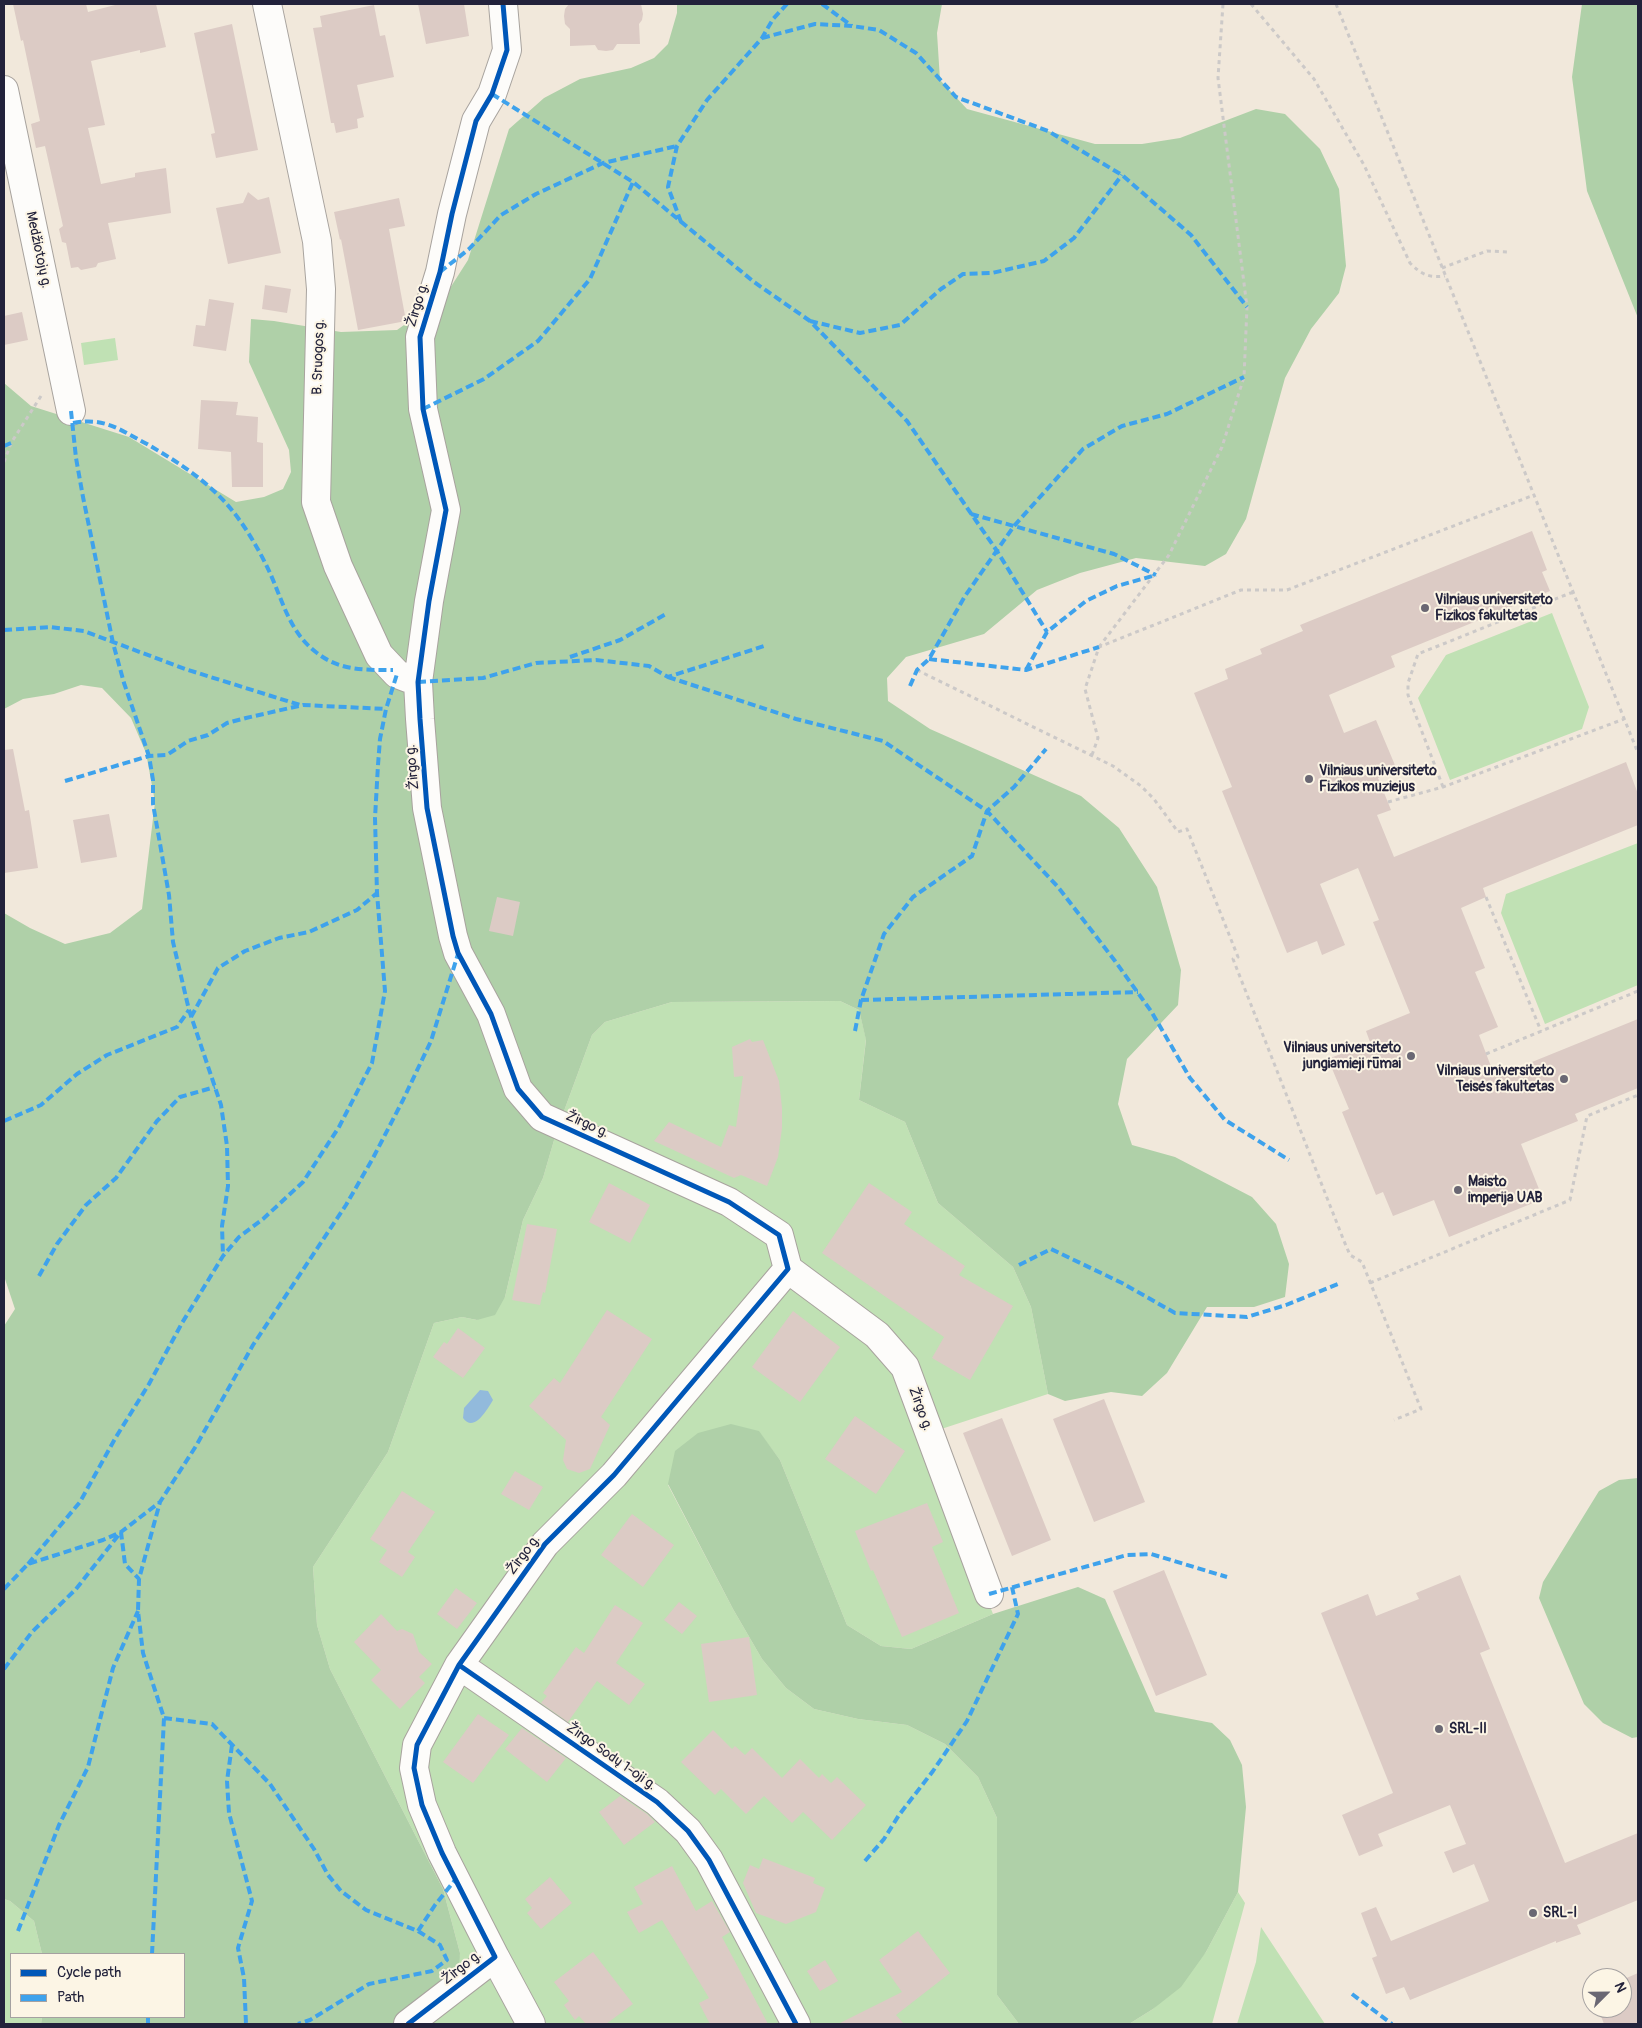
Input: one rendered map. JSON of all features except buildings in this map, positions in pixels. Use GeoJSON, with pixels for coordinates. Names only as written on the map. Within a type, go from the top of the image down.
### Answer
{"type":"FeatureCollection","features":[{"type":"Feature","properties":{"kind":"street","name":"B. Sruogos g."},"geometry":{"type":"LineString","coordinates":[[267,4],[316,241],[322,289],[316,502],[338,566],[379,654],[397,674],[418,682]]}},
{"type":"Feature","properties":{"kind":"street","name":"Žirgo g."},"geometry":{"type":"LineString","coordinates":[[503,4],[508,50],[492,94],[476,120],[452,214],[440,272],[420,337],[423,409],[446,510],[428,601],[418,682],[427,808],[458,953],[491,1014],[518,1089],[542,1117],[729,1202],[779,1235],[788,1269],[877,1335],[904,1366],[988,1594]]}},
{"type":"Feature","properties":{"kind":"street","name":"Medžiotojų g."},"geometry":{"type":"LineString","coordinates":[[4,90],[71,411]]}},
{"type":"Feature","properties":{"kind":"street","name":"Žirgo g."},"geometry":{"type":"LineString","coordinates":[[408,2024],[495,1957],[442,1853],[422,1805],[414,1768],[416,1745],[459,1665],[544,1544],[614,1475],[788,1269]]}},
{"type":"Feature","properties":{"kind":"street","name":"Žirgo Sodų 1-oji g."},"geometry":{"type":"LineString","coordinates":[[459,1665],[657,1802],[688,1830],[709,1860],[796,2024]]}},
{"type":"Feature","properties":{"kind":"street"},"geometry":{"type":"LineString","coordinates":[[495,1957],[530,2024]]}},
{"type":"Feature","properties":{"kind":"path"},"geometry":{"type":"LineString","coordinates":[[1092,754],[1098,738],[1084,689],[1099,647],[1169,556],[1222,446],[1244,377],[1247,307],[1235,199],[1218,78],[1223,4]]}},
{"type":"Feature","properties":{"kind":"path"},"geometry":{"type":"LineString","coordinates":[[1251,4],[1314,79],[1364,164],[1410,263],[1421,274],[1434,277],[1445,276]]}},
{"type":"Feature","properties":{"kind":"path"},"geometry":{"type":"LineString","coordinates":[[1336,4],[1638,754]]}},
{"type":"Feature","properties":{"kind":"path"},"geometry":{"type":"LineString","coordinates":[[1442,268],[1487,251],[1509,252]]}},
{"type":"Feature","properties":{"kind":"path"},"geometry":{"type":"LineString","coordinates":[[4,462],[11,443],[39,397],[65,379]]}},
{"type":"Feature","properties":{"kind":"path"},"geometry":{"type":"LineString","coordinates":[[1099,647],[1241,590],[1287,590],[1534,495]]}},
{"type":"Feature","properties":{"kind":"path"},"geometry":{"type":"LineString","coordinates":[[1443,787],[1408,695],[1408,683],[1418,654],[1573,592]]}},
{"type":"Feature","properties":{"kind":"path"},"geometry":{"type":"LineString","coordinates":[[917,670],[1092,754],[1113,766],[1154,799],[1178,832],[1186,830],[1238,957],[1233,959],[1344,1241],[1350,1254],[1362,1262],[1421,1409],[1394,1420]]}},
{"type":"Feature","properties":{"kind":"path"},"geometry":{"type":"LineString","coordinates":[[1388,802],[1443,787],[1624,719]]}},
{"type":"Feature","properties":{"kind":"path"},"geometry":{"type":"LineString","coordinates":[[1486,897],[1541,1031]]}},
{"type":"Feature","properties":{"kind":"path"},"geometry":{"type":"LineString","coordinates":[[1486,1054],[1638,991]]}},
{"type":"Feature","properties":{"kind":"path"},"geometry":{"type":"LineString","coordinates":[[1370,1283],[1570,1200],[1587,1116],[1638,1095]]}},
{"type":"Feature","properties":{"kind":"green space"},"geometry":{"type":"Polygon","coordinates":[[[677,4],[942,4],[937,33],[940,80],[967,109],[1095,144],[1142,144],[1180,138],[1256,109],[1285,114],[1320,149],[1339,189],[1346,266],[1339,293],[1311,329],[1285,378],[1246,519],[1226,554],[1205,566],[1136,558],[1080,573],[1037,590],[984,634],[906,657],[887,678],[888,701],[930,729],[1081,796],[1119,828],[1157,887],[1181,970],[1178,1005],[1127,1059],[1118,1104],[1132,1145],[1175,1157],[1252,1197],[1276,1224],[1289,1264],[1285,1297],[1254,1307],[1207,1307],[1167,1373],[1142,1396],[1111,1392],[1065,1401],[1048,1394],[1031,1307],[1013,1267],[938,1203],[905,1122],[859,1100],[866,1040],[859,1010],[840,1001],[672,1002],[605,1022],[592,1035],[557,1130],[543,1178],[523,1220],[505,1297],[495,1315],[477,1320],[462,1317],[434,1323],[388,1452],[313,1567],[317,1625],[330,1669],[443,1889],[460,1953],[459,1967],[453,1979],[393,2024],[41,2024],[42,2018],[185,2018],[185,1953],[42,1953],[34,1921],[10,1901],[4,1899],[4,1326],[15,1309],[4,1276],[4,913],[30,928],[65,944],[110,933],[142,909],[155,802],[146,753],[131,718],[102,688],[81,685],[54,694],[23,699],[4,709],[4,383],[31,406],[129,437],[236,502],[264,497],[283,489],[291,472],[289,450],[249,362],[251,319],[341,332],[397,330],[445,296],[468,260],[509,129],[544,98],[580,79],[631,68],[654,58],[668,44],[677,13],[677,4]]]}},
{"type":"Feature","properties":{"kind":"green space"},"geometry":{"type":"Polygon","coordinates":[[[1582,4],[1638,4],[1638,318],[1587,191],[1572,77],[1582,4]]]}},
{"type":"Feature","properties":{"kind":"green space"},"geometry":{"type":"Polygon","coordinates":[[[115,338],[118,360],[84,365],[81,343],[115,338]]]}},
{"type":"Feature","properties":{"kind":"green space"},"geometry":{"type":"Polygon","coordinates":[[[1552,613],[1589,707],[1582,729],[1450,780],[1418,698],[1446,655],[1552,613]]]}},
{"type":"Feature","properties":{"kind":"green space"},"geometry":{"type":"Polygon","coordinates":[[[1638,843],[1638,985],[1545,1024],[1501,913],[1506,894],[1638,843]]]}},
{"type":"Feature","properties":{"kind":"green space"},"geometry":{"type":"Polygon","coordinates":[[[840,1001],[859,1010],[866,1039],[859,1100],[905,1122],[938,1203],[1013,1267],[1031,1307],[1048,1394],[923,1435],[993,1614],[911,1649],[881,1646],[847,1625],[780,1460],[758,1431],[668,1485],[733,1609],[762,1659],[786,1688],[814,1709],[858,1719],[907,1725],[945,1744],[978,1777],[997,1818],[997,1995],[1019,2024],[393,2024],[453,1979],[460,1953],[443,1889],[330,1669],[317,1625],[313,1567],[388,1452],[434,1323],[462,1317],[477,1320],[505,1297],[523,1220],[543,1178],[557,1130],[592,1035],[605,1022],[672,1002],[840,1001]]]}},
{"type":"Feature","properties":{"kind":"green space"},"geometry":{"type":"Polygon","coordinates":[[[731,1424],[759,1431],[780,1460],[847,1625],[881,1646],[911,1649],[993,1614],[1078,1587],[1105,1599],[1155,1712],[1212,1723],[1230,1740],[1242,1765],[1246,1807],[1238,1892],[1206,1952],[1181,1987],[1153,2009],[1129,2024],[1019,2024],[997,1995],[997,1818],[978,1777],[945,1744],[907,1725],[858,1719],[814,1709],[786,1688],[762,1659],[733,1609],[668,1484],[675,1451],[698,1433],[731,1424]]]}},
{"type":"Feature","properties":{"kind":"green space"},"geometry":{"type":"Polygon","coordinates":[[[1638,1478],[1638,1737],[1632,1738],[1603,1723],[1584,1704],[1539,1598],[1543,1582],[1599,1491],[1619,1480],[1638,1478]]]}},
{"type":"Feature","properties":{"kind":"green space"},"geometry":{"type":"Polygon","coordinates":[[[1238,1892],[1245,1903],[1212,2024],[1129,2024],[1153,2009],[1206,1952],[1238,1892]]]}},
{"type":"Feature","properties":{"kind":"green space"},"geometry":{"type":"Polygon","coordinates":[[[4,1899],[10,1901],[34,1921],[42,1953],[10,1953],[10,2018],[42,2018],[41,2024],[4,2024],[4,1899]]]}},
{"type":"Feature","properties":{"kind":"green space"},"geometry":{"type":"Polygon","coordinates":[[[1261,1927],[1325,2024],[1237,2024],[1256,1962],[1261,1927]]]}},
{"type":"Feature","properties":{"kind":"water"},"geometry":{"type":"Polygon","coordinates":[[[480,1390],[488,1391],[493,1400],[476,1422],[467,1422],[463,1418],[464,1408],[480,1390]]]}},
{"type":"Feature","properties":{"kind":"marked path"},"geometry":{"type":"LineString","coordinates":[[681,222],[668,187],[677,146],[707,100],[762,38],[773,19],[787,4]]}},
{"type":"Feature","properties":{"kind":"marked path"},"geometry":{"type":"LineString","coordinates":[[822,4],[852,26]]}},
{"type":"Feature","properties":{"kind":"marked path"},"geometry":{"type":"LineString","coordinates":[[762,38],[815,24],[879,30],[916,53],[956,97],[1048,131],[1122,175],[1191,235],[1247,307]]}},
{"type":"Feature","properties":{"kind":"marked path"},"geometry":{"type":"LineString","coordinates":[[492,94],[633,182],[754,282],[810,321],[907,421],[997,551],[1047,632]]}},
{"type":"Feature","properties":{"kind":"marked path"},"geometry":{"type":"LineString","coordinates":[[440,272],[469,249],[501,215],[536,194],[603,163],[677,146]]}},
{"type":"Feature","properties":{"kind":"marked path"},"geometry":{"type":"LineString","coordinates":[[810,321],[860,333],[900,325],[941,289],[963,274],[992,273],[1044,261],[1074,238],[1122,175]]}},
{"type":"Feature","properties":{"kind":"marked path"},"geometry":{"type":"LineString","coordinates":[[423,409],[484,379],[538,341],[590,279],[633,182]]}},
{"type":"Feature","properties":{"kind":"marked path"},"geometry":{"type":"LineString","coordinates":[[910,686],[917,670],[929,659],[965,596],[1014,526],[1083,449],[1122,426],[1167,414],[1244,377]]}},
{"type":"Feature","properties":{"kind":"marked path"},"geometry":{"type":"LineString","coordinates":[[71,411],[76,458],[83,497],[113,643],[124,683],[149,756],[153,780],[153,804],[169,895],[173,942],[189,1010],[221,1105],[227,1146],[228,1186],[222,1226],[223,1256]]}},
{"type":"Feature","properties":{"kind":"marked path"},"geometry":{"type":"LineString","coordinates":[[73,423],[94,422],[112,426],[147,444],[199,478],[223,500],[246,530],[265,562],[288,616],[308,645],[326,659],[344,666],[393,670]]}},
{"type":"Feature","properties":{"kind":"marked path"},"geometry":{"type":"LineString","coordinates":[[4,446],[11,443]]}},
{"type":"Feature","properties":{"kind":"marked path"},"geometry":{"type":"LineString","coordinates":[[971,514],[1114,554],[1156,575]]}},
{"type":"Feature","properties":{"kind":"marked path"},"geometry":{"type":"LineString","coordinates":[[1026,670],[1047,632],[1086,601],[1117,586],[1156,575]]}},
{"type":"Feature","properties":{"kind":"marked path"},"geometry":{"type":"LineString","coordinates":[[570,657],[620,640],[666,614]]}},
{"type":"Feature","properties":{"kind":"marked path"},"geometry":{"type":"LineString","coordinates":[[4,630],[50,627],[84,631],[185,669],[300,705]]}},
{"type":"Feature","properties":{"kind":"marked path"},"geometry":{"type":"LineString","coordinates":[[418,682],[483,678],[536,663],[596,660],[649,666],[668,677],[764,646]]}},
{"type":"Feature","properties":{"kind":"marked path"},"geometry":{"type":"LineString","coordinates":[[929,659],[1026,670],[1099,647]]}},
{"type":"Feature","properties":{"kind":"marked path"},"geometry":{"type":"LineString","coordinates":[[28,1564],[80,1502],[116,1437],[149,1384],[182,1323],[223,1256],[239,1237],[263,1219],[303,1182],[339,1127],[372,1063],[385,991],[377,893],[375,818],[378,765],[380,739],[386,709],[397,674]]}},
{"type":"Feature","properties":{"kind":"marked path"},"geometry":{"type":"LineString","coordinates":[[668,677],[796,719],[883,741],[987,811],[1058,887],[1115,961],[1151,1011],[1190,1078],[1225,1120],[1289,1160]]}},
{"type":"Feature","properties":{"kind":"marked path"},"geometry":{"type":"LineString","coordinates":[[65,781],[149,756],[167,755],[188,741],[208,735],[227,723],[303,705],[386,709]]}},
{"type":"Feature","properties":{"kind":"marked path"},"geometry":{"type":"LineString","coordinates":[[855,1031],[861,1000],[884,934],[913,897],[972,856],[987,811],[1014,787],[1046,749]]}},
{"type":"Feature","properties":{"kind":"marked path"},"geometry":{"type":"LineString","coordinates":[[191,1017],[218,968],[245,951],[279,938],[309,932],[357,910],[377,893]]}},
{"type":"Feature","properties":{"kind":"marked path"},"geometry":{"type":"LineString","coordinates":[[4,1589],[28,1564],[103,1540],[121,1532],[160,1502],[196,1446],[253,1345],[346,1205],[373,1158],[431,1041],[458,954]]}},
{"type":"Feature","properties":{"kind":"marked path"},"geometry":{"type":"LineString","coordinates":[[861,1000],[1138,992]]}},
{"type":"Feature","properties":{"kind":"marked path"},"geometry":{"type":"LineString","coordinates":[[4,1121],[41,1105],[77,1074],[107,1055],[177,1027],[189,1010]]}},
{"type":"Feature","properties":{"kind":"marked path"},"geometry":{"type":"LineString","coordinates":[[39,1276],[57,1244],[86,1205],[116,1178],[157,1121],[180,1097],[215,1087]]}},
{"type":"Feature","properties":{"kind":"marked path"},"geometry":{"type":"LineString","coordinates":[[1019,1265],[1051,1249],[1122,1283],[1175,1313],[1247,1317],[1286,1305],[1338,1284]]}},
{"type":"Feature","properties":{"kind":"marked path"},"geometry":{"type":"LineString","coordinates":[[152,1953],[164,1718],[143,1653],[138,1611],[139,1579],[160,1502]]}},
{"type":"Feature","properties":{"kind":"marked path"},"geometry":{"type":"LineString","coordinates":[[4,1669],[32,1632],[76,1589],[121,1532],[125,1564],[139,1579]]}},
{"type":"Feature","properties":{"kind":"marked path"},"geometry":{"type":"LineString","coordinates":[[989,1594],[1127,1555],[1151,1554],[1227,1577]]}},
{"type":"Feature","properties":{"kind":"marked path"},"geometry":{"type":"LineString","coordinates":[[865,1861],[884,1839],[899,1815],[933,1771],[967,1721],[1018,1614],[1012,1587]]}},
{"type":"Feature","properties":{"kind":"marked path"},"geometry":{"type":"LineString","coordinates":[[18,1931],[59,1825],[88,1767],[113,1668],[138,1611]]}},
{"type":"Feature","properties":{"kind":"marked path"},"geometry":{"type":"LineString","coordinates":[[164,1718],[212,1724],[270,1784],[314,1849],[328,1875],[341,1891],[366,1910],[418,1931],[440,1945],[447,1960],[432,1971],[369,1984],[310,2020],[298,2024]]}},
{"type":"Feature","properties":{"kind":"marked path"},"geometry":{"type":"LineString","coordinates":[[232,1745],[227,1781],[229,1813],[252,1901],[238,1948],[244,1978],[246,2024]]}},
{"type":"Feature","properties":{"kind":"marked path"},"geometry":{"type":"LineString","coordinates":[[418,1931],[435,1905],[455,1880]]}},
{"type":"Feature","properties":{"kind":"marked path"},"geometry":{"type":"LineString","coordinates":[[1352,1994],[1392,2024]]}},
{"type":"Feature","properties":{"kind":"marked path"},"geometry":{"type":"LineString","coordinates":[[148,2018],[148,2024]]}},
{"type":"Feature","properties":{"kind":"cycle path"},"geometry":{"type":"LineString","coordinates":[[408,2024],[495,1957],[442,1853],[422,1805],[414,1768],[417,1745],[459,1665],[545,1544],[614,1475],[788,1269],[779,1235],[729,1202],[542,1117],[518,1089],[491,1014],[458,953],[453,936],[427,808],[420,719],[418,682],[429,601],[446,510],[423,409],[420,337],[440,272],[452,214],[476,121],[492,94],[507,50],[503,4]]}},
{"type":"Feature","properties":{"kind":"cycle path"},"geometry":{"type":"LineString","coordinates":[[459,1665],[657,1802],[688,1831],[709,1860],[796,2024]]}},
{"type":"Feature","properties":{"kind":"place","name":"Vilniaus universiteto Fizikos fakultetas"},"geometry":{"type":"Point","coordinates":[1425,608]}},
{"type":"Feature","properties":{"kind":"place","name":"Vilniaus universiteto Fizikos muziejus"},"geometry":{"type":"Point","coordinates":[1309,779]}},
{"type":"Feature","properties":{"kind":"place","name":"Vilniaus universiteto jungiamieji rūmai"},"geometry":{"type":"Point","coordinates":[1411,1056]}},
{"type":"Feature","properties":{"kind":"place","name":"Vilniaus universiteto Teisės fakultetas"},"geometry":{"type":"Point","coordinates":[1564,1079]}},
{"type":"Feature","properties":{"kind":"place","name":"Maisto imperija UAB"},"geometry":{"type":"Point","coordinates":[1458,1190]}},
{"type":"Feature","properties":{"kind":"place","name":"SRL-II"},"geometry":{"type":"Point","coordinates":[1439,1729]}},
{"type":"Feature","properties":{"kind":"place","name":"SRL-I"},"geometry":{"type":"Point","coordinates":[1533,1913]}}]}
